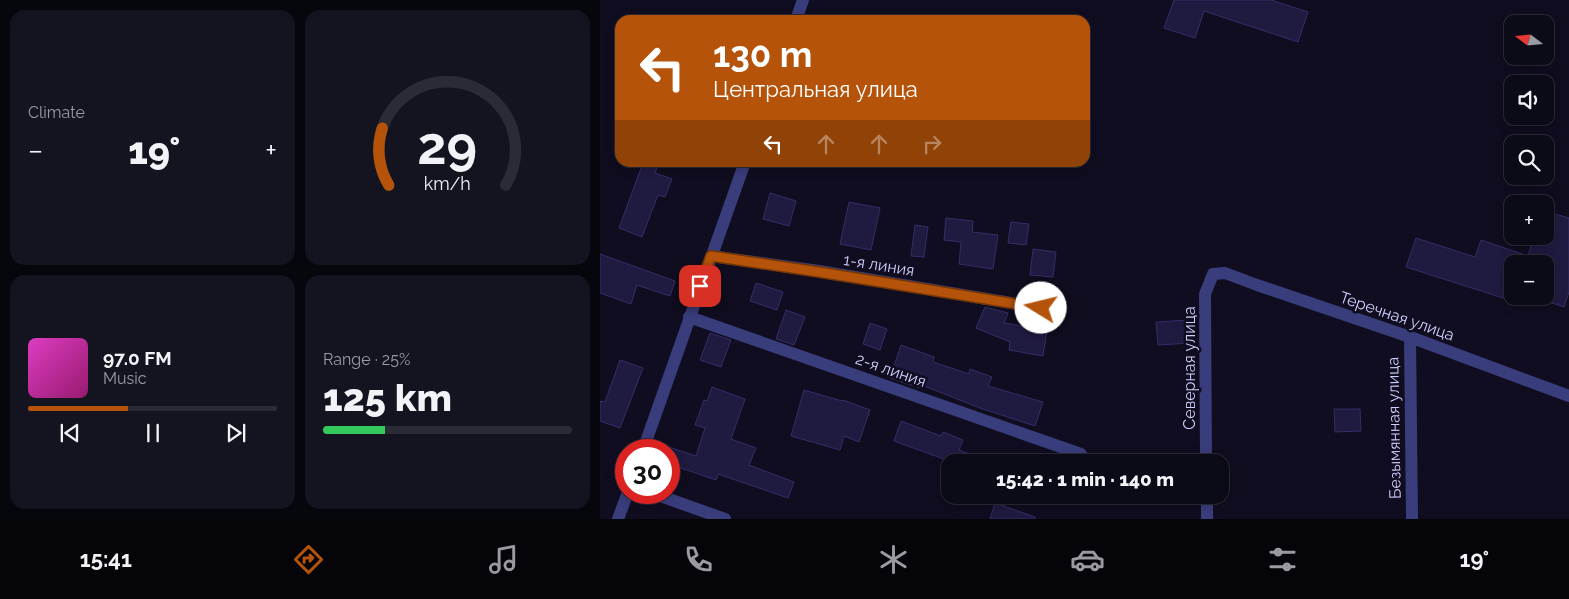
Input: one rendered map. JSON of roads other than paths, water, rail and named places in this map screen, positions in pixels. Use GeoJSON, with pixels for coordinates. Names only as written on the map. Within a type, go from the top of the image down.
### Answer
{"type":"FeatureCollection","features":[{"type":"Feature","properties":{"kind":"street"},"geometry":{"type":"LineString","coordinates":[[798,15],[803,0]]}},
{"type":"Feature","properties":{"kind":"street"},"geometry":{"type":"LineString","coordinates":[[647,439],[743,167]]}},
{"type":"Feature","properties":{"kind":"street","name":"1-я линия"},"geometry":{"type":"LineString","coordinates":[[711,256],[1041,308]]}},
{"type":"Feature","properties":{"kind":"street","name":"Теречная улица"},"geometry":{"type":"LineString","coordinates":[[1213,274],[1225,273],[1410,336],[1569,396]]}},
{"type":"Feature","properties":{"kind":"street","name":"Северная улица"},"geometry":{"type":"LineString","coordinates":[[1206,454],[1205,294],[1213,274]]}},
{"type":"Feature","properties":{"kind":"street","name":"2-я линия"},"geometry":{"type":"LineString","coordinates":[[689,317],[1081,454]]}},
{"type":"Feature","properties":{"kind":"street","name":"Безымянная улица"},"geometry":{"type":"LineString","coordinates":[[1410,336],[1412,519]]}},
{"type":"Feature","properties":{"kind":"street"},"geometry":{"type":"LineString","coordinates":[[680,503],[725,519]]}},
{"type":"Feature","properties":{"kind":"street"},"geometry":{"type":"LineString","coordinates":[[618,519],[624,504]]}},
{"type":"Feature","properties":{"kind":"street"},"geometry":{"type":"LineString","coordinates":[[1206,504],[1207,519]]}}]}
